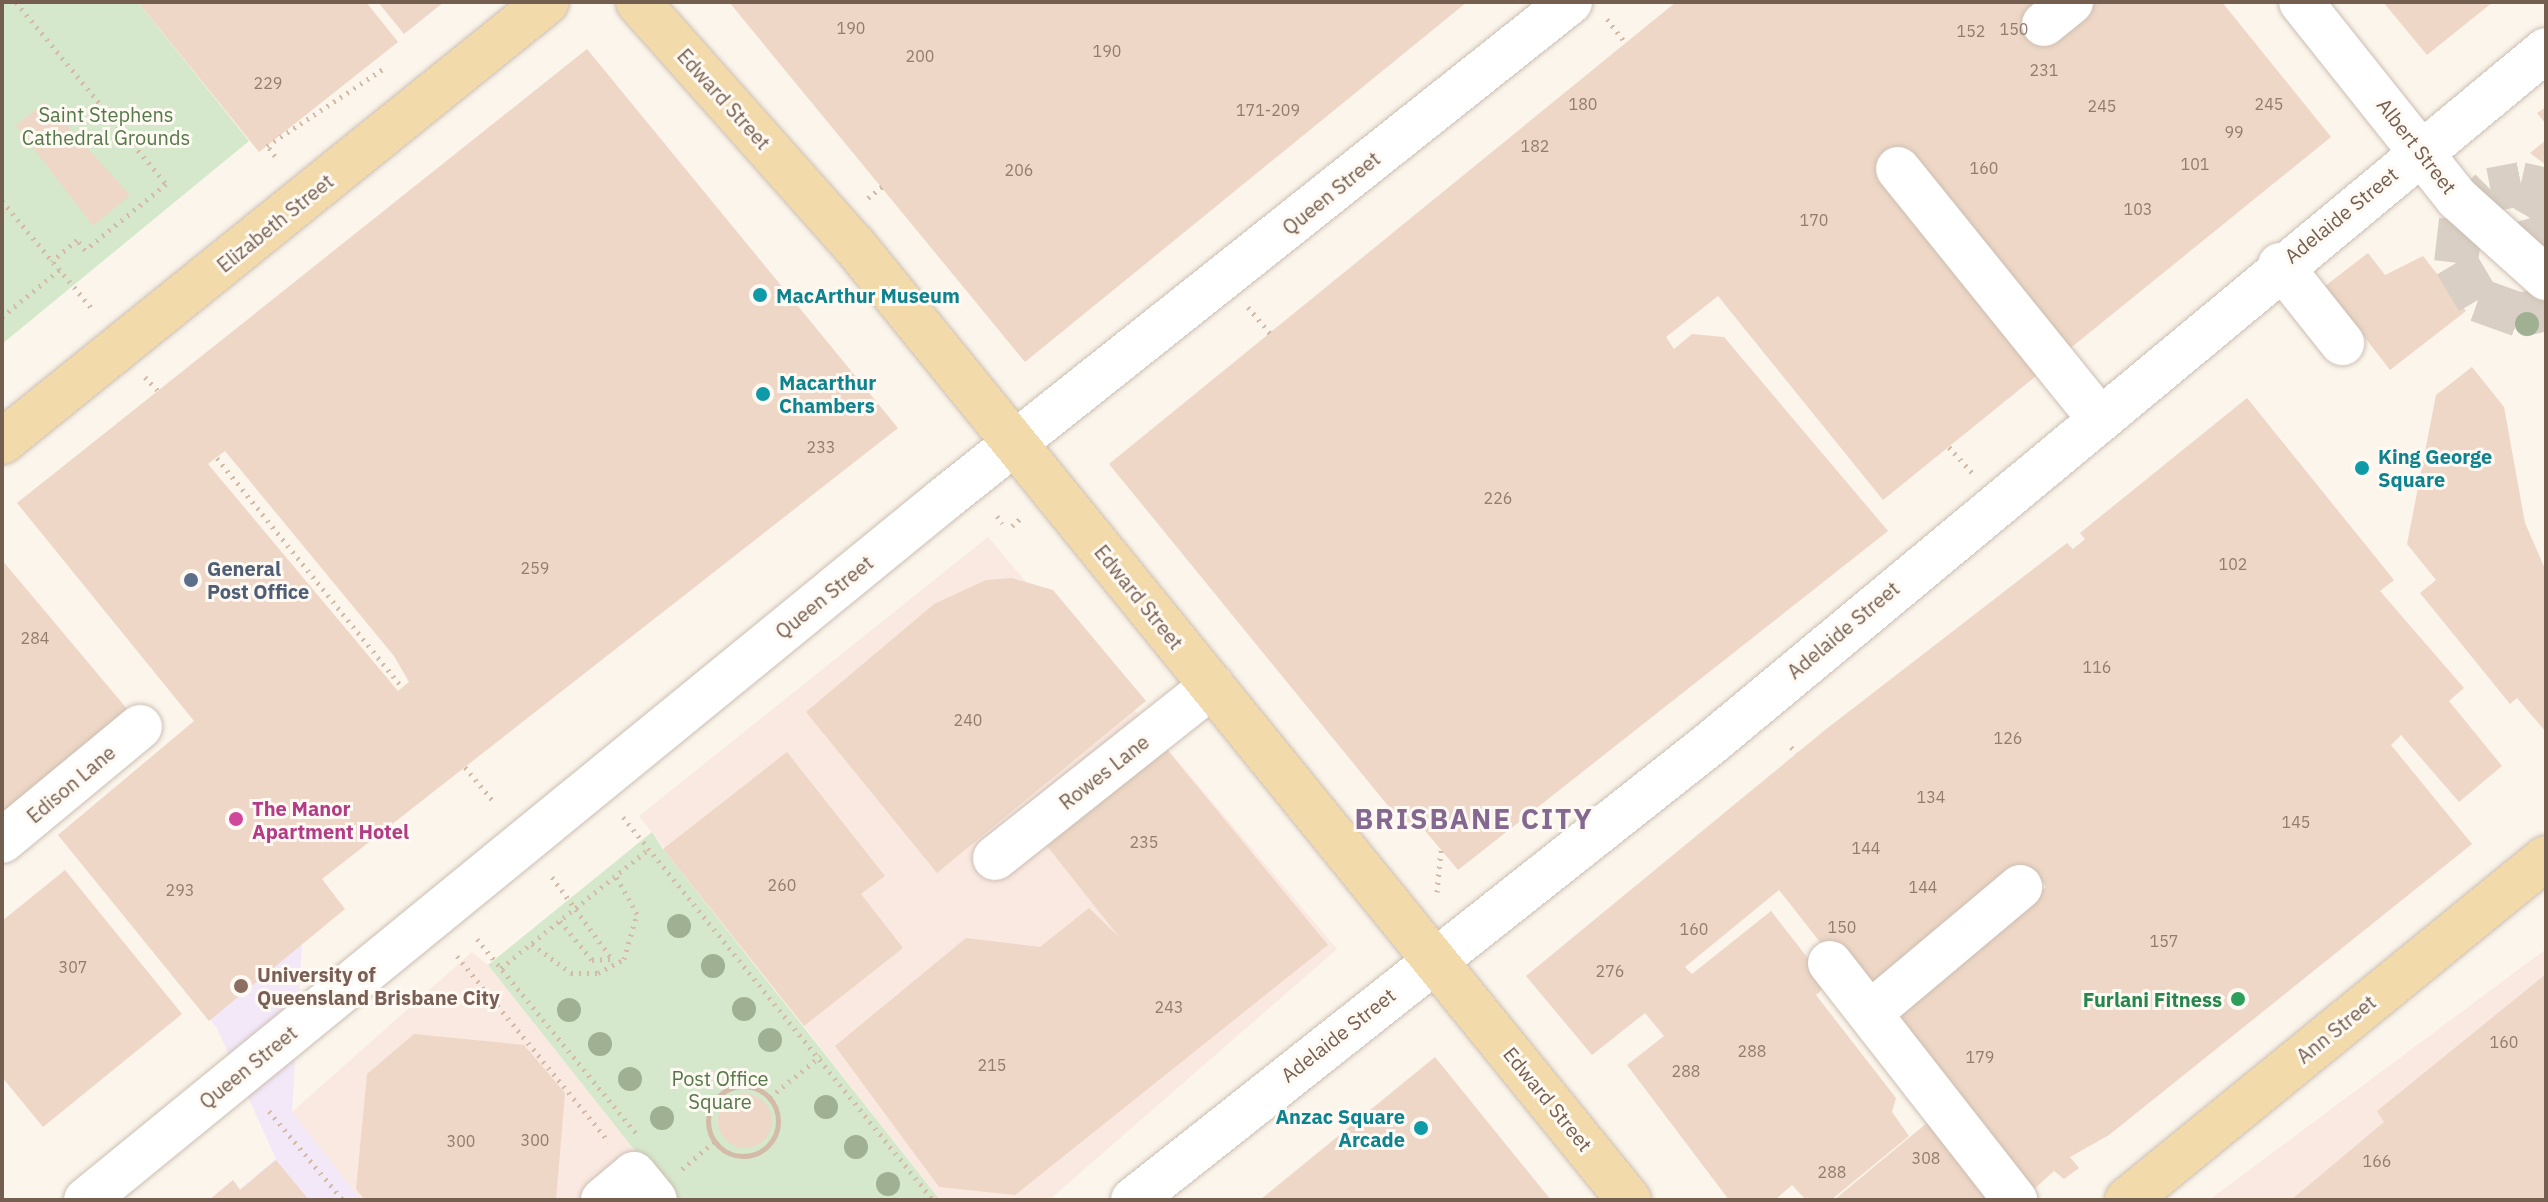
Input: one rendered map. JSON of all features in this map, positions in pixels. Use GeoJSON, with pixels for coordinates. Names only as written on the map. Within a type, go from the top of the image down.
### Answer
{"type":"FeatureCollection","features":[{"type":"Feature","properties":{"kind":"main road","name":"Elizabeth Street"},"geometry":{"type":"LineString","coordinates":[[2,442],[547,2]]}},
{"type":"Feature","properties":{"kind":"main road","name":"Edward Street"},"geometry":{"type":"LineString","coordinates":[[638,2],[854,245],[1432,962],[1629,1200]]}},
{"type":"Feature","properties":{"kind":"main road","name":"Ann Street"},"geometry":{"type":"LineString","coordinates":[[2127,1200],[2546,858]]}},
{"type":"Feature","properties":{"kind":"street","name":"Albert Street"},"geometry":{"type":"LineString","coordinates":[[2301,2],[2477,220],[2546,278]]}},
{"type":"Feature","properties":{"kind":"street","name":"Queen Street"},"geometry":{"type":"LineString","coordinates":[[86,1200],[1016,443],[1586,7]]}},
{"type":"Feature","properties":{"kind":"street","name":"Adelaide Street"},"geometry":{"type":"LineString","coordinates":[[1133,1200],[1711,743],[2280,265],[2546,50]]}},
{"type":"Feature","properties":{"kind":"street"},"geometry":{"type":"LineString","coordinates":[[1898,169],[2098,417]]}},
{"type":"Feature","properties":{"kind":"street"},"geometry":{"type":"LineString","coordinates":[[2280,265],[2342,343]]}},
{"type":"Feature","properties":{"kind":"street","name":"Rowes Lane"},"geometry":{"type":"LineString","coordinates":[[995,858],[1212,686]]}},
{"type":"Feature","properties":{"kind":"street","name":"Edison Lane"},"geometry":{"type":"LineString","coordinates":[[2,841],[140,727]]}},
{"type":"Feature","properties":{"kind":"street"},"geometry":{"type":"LineString","coordinates":[[1870,1013],[2020,887]]}},
{"type":"Feature","properties":{"kind":"street"},"geometry":{"type":"LineString","coordinates":[[1830,963],[2015,1200]]}},
{"type":"Feature","properties":{"kind":"path"},"geometry":{"type":"LineString","coordinates":[[16,2],[166,184],[85,250],[77,240],[52,261]]}},
{"type":"Feature","properties":{"kind":"path"},"geometry":{"type":"LineString","coordinates":[[1586,7],[1626,43]]}},
{"type":"Feature","properties":{"kind":"path"},"geometry":{"type":"LineString","coordinates":[[275,156],[268,147],[386,67]]}},
{"type":"Feature","properties":{"kind":"path"},"geometry":{"type":"LineString","coordinates":[[864,201],[883,186]]}},
{"type":"Feature","properties":{"kind":"path"},"geometry":{"type":"LineString","coordinates":[[2,201],[93,310]]}},
{"type":"Feature","properties":{"kind":"path"},"geometry":{"type":"LineString","coordinates":[[2,317],[59,270]]}},
{"type":"Feature","properties":{"kind":"path"},"geometry":{"type":"LineString","coordinates":[[1949,447],[1976,478]]}},
{"type":"Feature","properties":{"kind":"path"},"geometry":{"type":"LineString","coordinates":[[217,458],[402,687]]}},
{"type":"Feature","properties":{"kind":"path"},"geometry":{"type":"LineString","coordinates":[[997,516],[1002,523]]}},
{"type":"Feature","properties":{"kind":"path"},"geometry":{"type":"LineString","coordinates":[[1012,526],[1022,517]]}},
{"type":"Feature","properties":{"kind":"path"},"geometry":{"type":"LineString","coordinates":[[1791,747],[1797,753]]}},
{"type":"Feature","properties":{"kind":"path"},"geometry":{"type":"LineString","coordinates":[[465,767],[493,801]]}},
{"type":"Feature","properties":{"kind":"path"},"geometry":{"type":"LineString","coordinates":[[623,817],[821,1056],[933,1200]]}},
{"type":"Feature","properties":{"kind":"path"},"geometry":{"type":"LineString","coordinates":[[501,968],[648,850]]}},
{"type":"Feature","properties":{"kind":"path"},"geometry":{"type":"LineString","coordinates":[[1437,892],[1441,850]]}},
{"type":"Feature","properties":{"kind":"path"},"geometry":{"type":"LineString","coordinates":[[532,944],[571,973],[598,973],[624,959],[637,914],[615,874]]}},
{"type":"Feature","properties":{"kind":"path"},"geometry":{"type":"LineString","coordinates":[[552,877],[612,959],[592,960],[560,921]]}},
{"type":"Feature","properties":{"kind":"path"},"geometry":{"type":"LineString","coordinates":[[477,939],[501,968],[641,1179]]}},
{"type":"Feature","properties":{"kind":"path"},"geometry":{"type":"LineString","coordinates":[[457,956],[641,1179]]}},
{"type":"Feature","properties":{"kind":"path"},"geometry":{"type":"LineString","coordinates":[[770,1097],[821,1056]]}},
{"type":"Feature","properties":{"kind":"path"},"geometry":{"type":"LineString","coordinates":[[749,1086],[770,1097],[778,1129],[766,1147],[734,1155],[715,1141],[710,1107],[726,1090],[749,1086]]}},
{"type":"Feature","properties":{"kind":"path"},"geometry":{"type":"LineString","coordinates":[[269,1111],[343,1200]]}},
{"type":"Feature","properties":{"kind":"path"},"geometry":{"type":"LineString","coordinates":[[641,1179],[715,1141]]}},
{"type":"Feature","properties":{"kind":"path"},"geometry":{"type":"LineString","coordinates":[[1025,1200],[1032,1200]]}},
{"type":"Feature","properties":{"kind":"shaded area"},"geometry":{"type":"Polygon","coordinates":[[[988,537],[1337,949],[1049,1200],[940,1200],[639,816],[988,537]]]}},
{"type":"Feature","properties":{"kind":"shaded area","name":"University of Queensland Brisbane City"},"geometry":{"type":"Polygon","coordinates":[[[150,759],[302,945],[292,1112],[361,1200],[209,1200],[233,1180],[240,1189],[276,1159],[217,1028],[58,835],[150,759]]]}},
{"type":"Feature","properties":{"kind":"shaded area"},"geometry":{"type":"Polygon","coordinates":[[[2546,949],[2546,1200],[2209,1200],[2546,949]]]}},
{"type":"Feature","properties":{"kind":"shaded area"},"geometry":{"type":"Polygon","coordinates":[[[472,952],[488,965],[674,1200],[361,1200],[292,1112],[472,952]]]}},
{"type":"Feature","properties":{"kind":"green space","name":"Saint Stephens Cathedral Grounds"},"geometry":{"type":"Polygon","coordinates":[[[2,2],[138,2],[249,141],[2,344],[2,2]]]}},
{"type":"Feature","properties":{"kind":"green space","name":"Post Office Square"},"geometry":{"type":"Polygon","coordinates":[[[652,832],[940,1200],[674,1200],[488,965],[652,832]]]}},
{"type":"Feature","properties":{"kind":"building"},"geometry":{"type":"Polygon","coordinates":[[[138,2],[366,2],[398,42],[259,152],[138,2]]]}},
{"type":"Feature","properties":{"kind":"building"},"geometry":{"type":"Polygon","coordinates":[[[378,2],[444,2],[404,34],[378,2]]]}},
{"type":"Feature","properties":{"kind":"building"},"geometry":{"type":"Polygon","coordinates":[[[729,2],[1467,2],[1025,362],[729,2]]]}},
{"type":"Feature","properties":{"kind":"building"},"geometry":{"type":"Polygon","coordinates":[[[1676,2],[2222,2],[2331,137],[1883,500],[1718,296],[1666,337],[1674,349],[1692,334],[1724,337],[1888,531],[1458,870],[1417,821],[1407,829],[1109,464],[1676,2]]]}},
{"type":"Feature","properties":{"kind":"building"},"geometry":{"type":"Polygon","coordinates":[[[2383,2],[2493,2],[2427,55],[2383,2]]]}},
{"type":"Feature","properties":{"kind":"building"},"geometry":{"type":"Polygon","coordinates":[[[587,49],[898,428],[322,879],[345,909],[209,1021],[58,835],[194,721],[17,503],[587,49]],[[225,451],[208,464],[398,691],[409,682],[394,656],[225,451]]]}},
{"type":"Feature","properties":{"kind":"building"},"geometry":{"type":"Polygon","coordinates":[[[45,102],[130,195],[93,226],[16,125],[45,102]]]}},
{"type":"Feature","properties":{"kind":"building"},"geometry":{"type":"Polygon","coordinates":[[[2546,107],[2546,124],[2537,113],[2546,107]]]}},
{"type":"Feature","properties":{"kind":"building"},"geometry":{"type":"Polygon","coordinates":[[[2546,140],[2546,165],[2530,153],[2546,140]]]}},
{"type":"Feature","properties":{"kind":"building"},"geometry":{"type":"Polygon","coordinates":[[[2368,253],[2385,275],[2423,256],[2466,311],[2390,370],[2325,286],[2368,253]]]}},
{"type":"Feature","properties":{"kind":"building"},"geometry":{"type":"Polygon","coordinates":[[[2472,367],[2504,407],[2525,523],[2546,571],[2546,732],[2517,698],[2510,704],[2420,593],[2436,580],[2407,544],[2436,395],[2472,367]]]}},
{"type":"Feature","properties":{"kind":"building"},"geometry":{"type":"Polygon","coordinates":[[[2247,398],[2394,580],[2380,591],[2464,688],[2449,701],[2502,766],[2459,802],[2401,735],[2391,745],[2472,844],[2109,1135],[2070,1157],[2079,1168],[2064,1179],[2054,1171],[2031,1192],[1880,1015],[2046,887],[2032,868],[1864,998],[1779,890],[1685,967],[1692,974],[1771,911],[1828,984],[1816,995],[1896,1098],[1892,1112],[1909,1136],[1831,1200],[1806,1200],[1792,1185],[1775,1200],[1729,1200],[1627,1065],[1664,1036],[1645,1013],[1592,1055],[1526,976],[1825,730],[2067,543],[2073,549],[2085,539],[2080,533],[2247,398]]]}},
{"type":"Feature","properties":{"kind":"building"},"geometry":{"type":"Polygon","coordinates":[[[2,560],[133,716],[2,830],[2,560]]]}},
{"type":"Feature","properties":{"kind":"building"},"geometry":{"type":"Polygon","coordinates":[[[1012,578],[1053,590],[1146,701],[937,873],[806,712],[934,604],[986,580],[1012,578]]]}},
{"type":"Feature","properties":{"kind":"building"},"geometry":{"type":"Polygon","coordinates":[[[1164,746],[1328,945],[1015,1195],[939,1187],[835,1046],[966,938],[1040,947],[1089,908],[1119,937],[1047,846],[1164,746]]]}},
{"type":"Feature","properties":{"kind":"building"},"geometry":{"type":"Polygon","coordinates":[[[787,752],[885,876],[861,894],[903,948],[804,1026],[663,849],[787,752]]]}},
{"type":"Feature","properties":{"kind":"building"},"geometry":{"type":"Polygon","coordinates":[[[65,870],[182,1014],[43,1127],[2,1077],[2,921],[65,870]]]}},
{"type":"Feature","properties":{"kind":"building"},"geometry":{"type":"Polygon","coordinates":[[[2546,974],[2546,1200],[2291,1200],[2384,1122],[2377,1111],[2546,974]]]}},
{"type":"Feature","properties":{"kind":"building"},"geometry":{"type":"Polygon","coordinates":[[[414,1034],[524,1045],[565,1093],[556,1200],[365,1200],[356,1189],[367,1074],[414,1034]]]}},
{"type":"Feature","properties":{"kind":"building","name":"Anzac Square Arcade"},"geometry":{"type":"Polygon","coordinates":[[[1435,1057],[1551,1200],[1260,1200],[1435,1057]]]}},
{"type":"Feature","properties":{"kind":"building"},"geometry":{"type":"Polygon","coordinates":[[[745,1094],[764,1102],[772,1121],[764,1140],[745,1148],[726,1140],[718,1121],[726,1102],[745,1094]]]}},
{"type":"Feature","properties":{"kind":"building"},"geometry":{"type":"Polygon","coordinates":[[[1934,1117],[2005,1200],[1834,1200],[1934,1117]]]}},
{"type":"Feature","properties":{"kind":"building"},"geometry":{"type":"Polygon","coordinates":[[[276,1160],[309,1200],[209,1200],[233,1180],[240,1190],[276,1160]]]}},
{"type":"Feature","properties":{"kind":"tunnel"},"geometry":{"type":"LineString","coordinates":[[2540,256],[2530,218],[2546,190],[2521,184],[2491,190],[2461,220],[2456,263],[2478,300],[2520,315],[2546,309]]}},
{"type":"Feature","properties":{"kind":"place","name":"MacArthur Museum"},"geometry":{"type":"Point","coordinates":[760,295]}},
{"type":"Feature","properties":{"kind":"place","name":"Macarthur Chambers"},"geometry":{"type":"Point","coordinates":[763,394]}},
{"type":"Feature","properties":{"kind":"place","name":"King George Square"},"geometry":{"type":"Point","coordinates":[2362,468]}},
{"type":"Feature","properties":{"kind":"place","name":"General Post Office"},"geometry":{"type":"Point","coordinates":[191,580]}},
{"type":"Feature","properties":{"kind":"place","name":"The Manor Apartment Hotel"},"geometry":{"type":"Point","coordinates":[236,819]}},
{"type":"Feature","properties":{"kind":"place","name":"University of Queensland Brisbane City"},"geometry":{"type":"Point","coordinates":[241,986]}},
{"type":"Feature","properties":{"kind":"place","name":"Furlani Fitness"},"geometry":{"type":"Point","coordinates":[2238,999]}},
{"type":"Feature","properties":{"kind":"place","name":"Anzac Square Arcade"},"geometry":{"type":"Point","coordinates":[1421,1128]}},
{"type":"Feature","properties":{"kind":"district","name":"BRISBANE CITY"},"geometry":{"type":"Point","coordinates":[1474,819]}}]}
